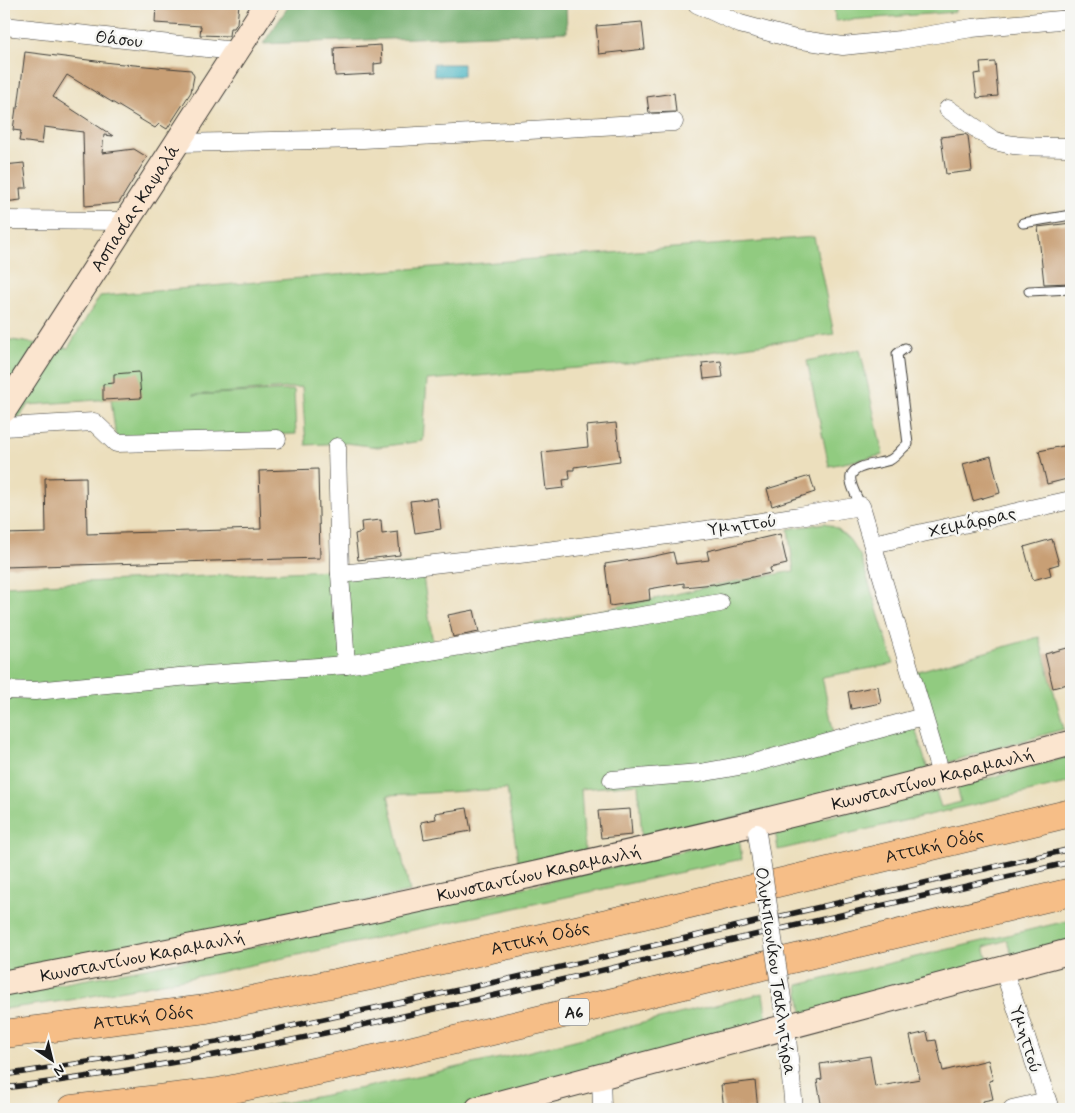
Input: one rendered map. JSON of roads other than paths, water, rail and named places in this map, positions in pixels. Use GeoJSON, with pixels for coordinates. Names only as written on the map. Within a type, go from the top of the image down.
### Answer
{"type":"FeatureCollection","features":[{"type":"Feature","properties":{"kind":"highway","name":"Αττική Οδός"},"geometry":{"type":"LineString","coordinates":[[4,1034],[206,1009],[375,975],[643,916],[1071,813]]}},
{"type":"Feature","properties":{"kind":"highway","name":"Α6"},"geometry":{"type":"LineString","coordinates":[[72,1109],[219,1092],[388,1056],[1071,892]]}},
{"type":"Feature","properties":{"kind":"street","name":"Ασπασίας Καψαλά"},"geometry":{"type":"LineString","coordinates":[[4,410],[267,4]]}},
{"type":"Feature","properties":{"kind":"street"},"geometry":{"type":"LineString","coordinates":[[697,4],[740,24],[794,39],[842,46],[883,42],[972,28],[1071,19]]}},
{"type":"Feature","properties":{"kind":"street","name":"Θάσου"},"geometry":{"type":"LineString","coordinates":[[4,26],[235,51]]}},
{"type":"Feature","properties":{"kind":"street"},"geometry":{"type":"LineString","coordinates":[[948,109],[993,140],[1028,146],[1071,146]]}},
{"type":"Feature","properties":{"kind":"street"},"geometry":{"type":"LineString","coordinates":[[178,143],[363,139],[674,122]]}},
{"type":"Feature","properties":{"kind":"street"},"geometry":{"type":"LineString","coordinates":[[4,220],[127,221]]}},
{"type":"Feature","properties":{"kind":"street"},"geometry":{"type":"LineString","coordinates":[[4,427],[94,422],[116,443],[277,439]]}},
{"type":"Feature","properties":{"kind":"street"},"geometry":{"type":"LineString","coordinates":[[337,447],[340,574],[346,665]]}},
{"type":"Feature","properties":{"kind":"street","name":"Χειμάρρας"},"geometry":{"type":"LineString","coordinates":[[873,544],[1071,500]]}},
{"type":"Feature","properties":{"kind":"street"},"geometry":{"type":"LineString","coordinates":[[861,506],[942,778]]}},
{"type":"Feature","properties":{"kind":"street","name":"Υμηττού"},"geometry":{"type":"LineString","coordinates":[[340,574],[442,564],[738,526],[861,506]]}},
{"type":"Feature","properties":{"kind":"street"},"geometry":{"type":"LineString","coordinates":[[4,690],[35,691],[346,665],[720,603]]}},
{"type":"Feature","properties":{"kind":"street"},"geometry":{"type":"LineString","coordinates":[[612,780],[700,774],[726,769],[923,717]]}},
{"type":"Feature","properties":{"kind":"street","name":"Κωνσταντίνου Καραμανλή"},"geometry":{"type":"LineString","coordinates":[[4,984],[149,956],[756,829],[1071,743]]}},
{"type":"Feature","properties":{"kind":"street","name":"Ολυμπιονίκου Τσικλητήρα"},"geometry":{"type":"LineString","coordinates":[[756,829],[786,1025],[794,1109]]}},
{"type":"Feature","properties":{"kind":"street"},"geometry":{"type":"LineString","coordinates":[[478,1109],[1071,950]]}},
{"type":"Feature","properties":{"kind":"street","name":"Υμηττού"},"geometry":{"type":"LineString","coordinates":[[1003,968],[1048,1105]]}},
{"type":"Feature","properties":{"kind":"street"},"geometry":{"type":"LineString","coordinates":[[601,1076],[602,1109]]}},
{"type":"Feature","properties":{"kind":"street"},"geometry":{"type":"LineString","coordinates":[[1012,1109],[1048,1105]]}},
{"type":"Feature","properties":{"kind":"lane"},"geometry":{"type":"LineString","coordinates":[[1023,222],[1071,215]]}},
{"type":"Feature","properties":{"kind":"lane"},"geometry":{"type":"LineString","coordinates":[[1029,291],[1071,289]]}},
{"type":"Feature","properties":{"kind":"lane"},"geometry":{"type":"LineString","coordinates":[[861,506],[851,482],[853,473],[867,466],[891,460],[908,444],[897,354],[905,348]]}},
{"type":"Feature","properties":{"kind":"water"},"geometry":{"type":"Polygon","coordinates":[[[433,64],[463,64],[463,76],[434,76],[433,64]]]}},
{"type":"Feature","properties":{"kind":"railway"},"geometry":{"type":"LineString","coordinates":[[4,1075],[217,1042],[500,981],[1071,849]]}},
{"type":"Feature","properties":{"kind":"railway"},"geometry":{"type":"LineString","coordinates":[[4,1088],[162,1064],[320,1034],[477,1000],[1071,862]]}}]}
